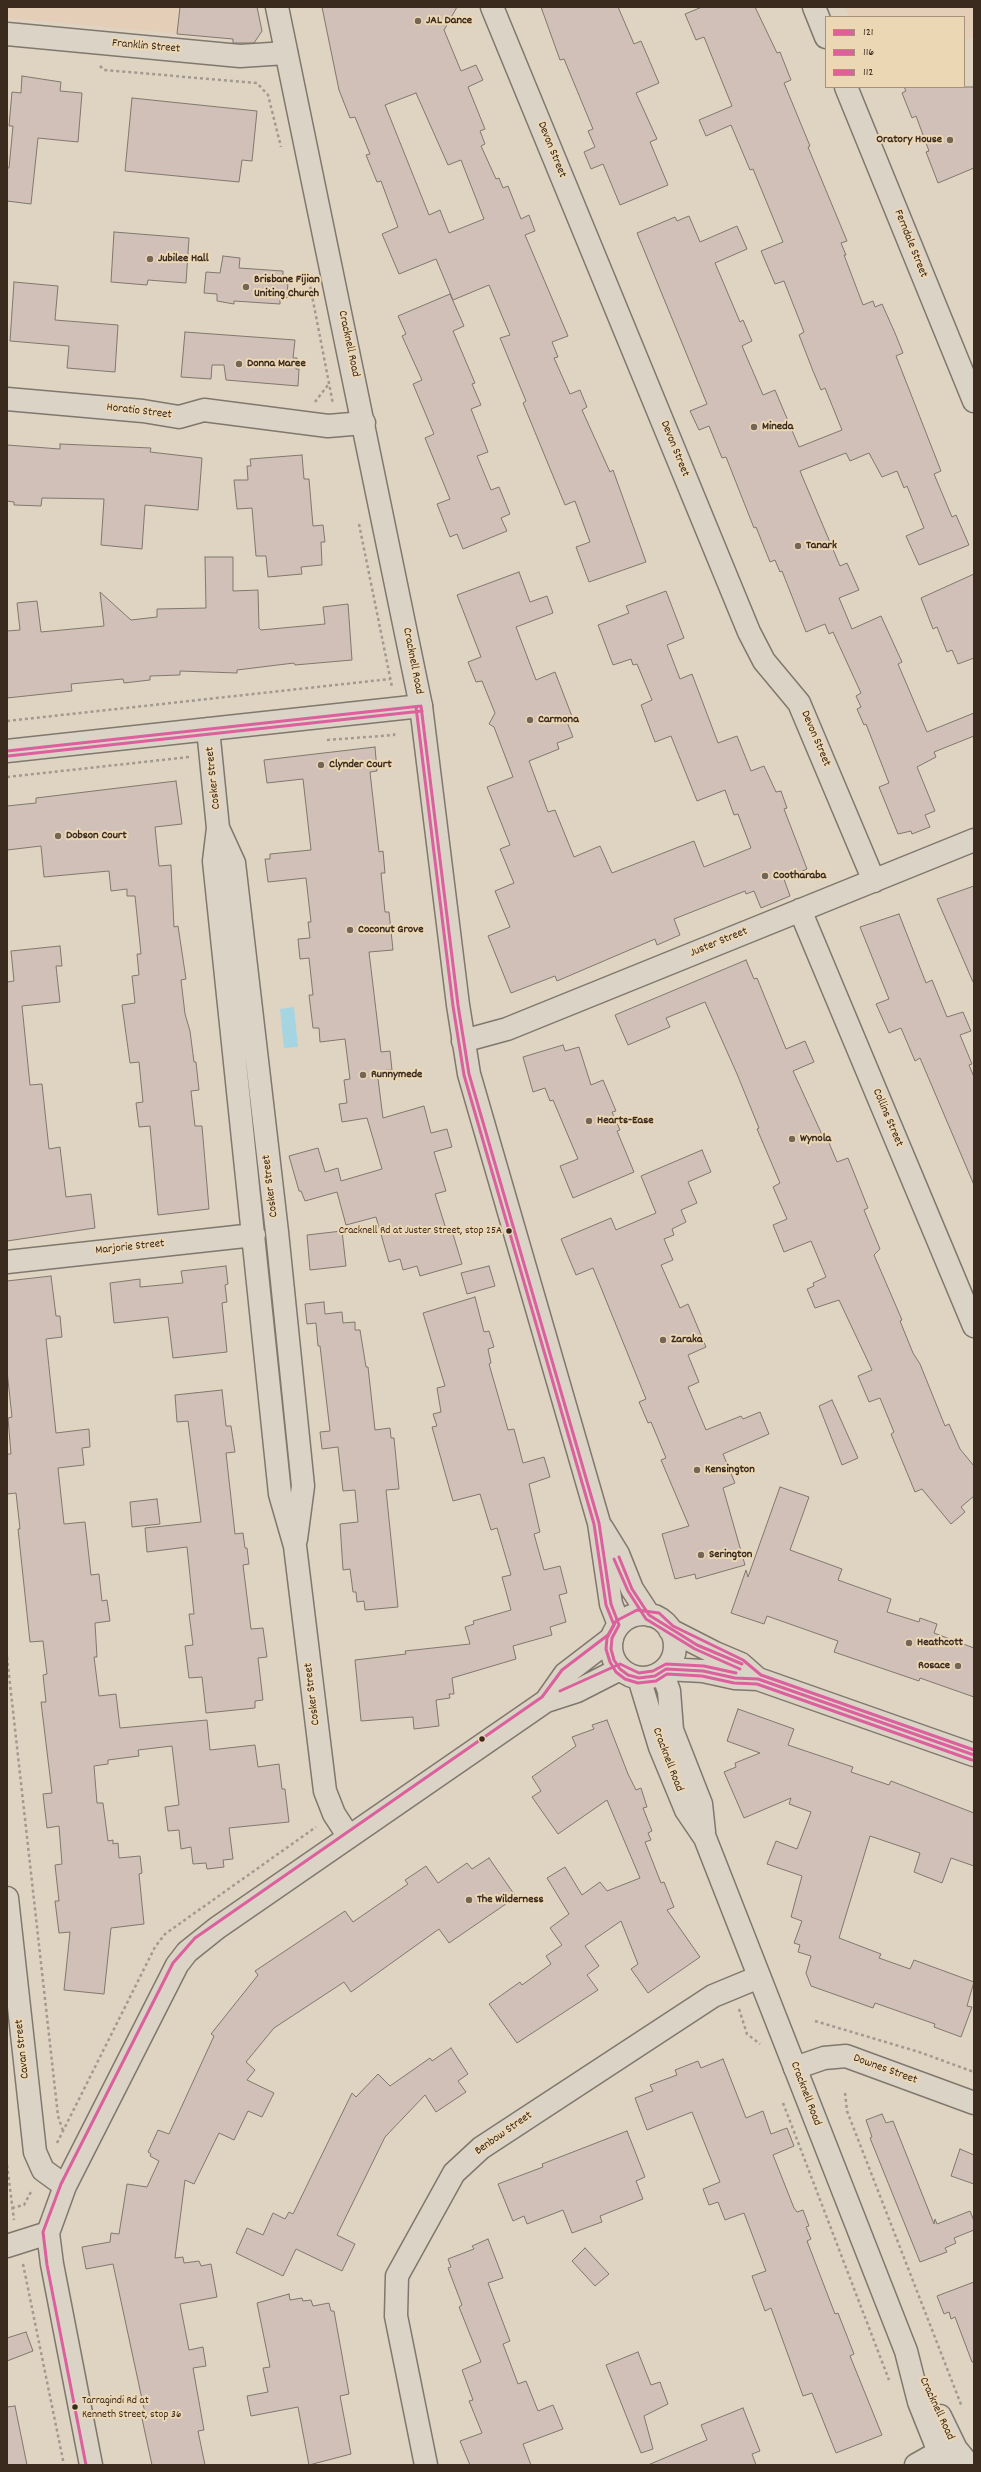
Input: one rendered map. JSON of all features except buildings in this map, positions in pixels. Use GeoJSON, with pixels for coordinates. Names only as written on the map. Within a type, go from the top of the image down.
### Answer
{"type":"FeatureCollection","features":[{"type":"Feature","properties":{"kind":"street","name":"Cracknell Road"},"geometry":{"type":"LineString","coordinates":[[277,7],[364,423],[421,706],[463,1041],[484,1127],[599,1523],[615,1632]]}},
{"type":"Feature","properties":{"kind":"street","name":"Devon Street"},"geometry":{"type":"LineString","coordinates":[[492,7],[749,632],[764,661],[800,703],[874,881]]}},
{"type":"Feature","properties":{"kind":"street"},"geometry":{"type":"LineString","coordinates":[[814,7],[825,34]]}},
{"type":"Feature","properties":{"kind":"street","name":"Franklin Street"},"geometry":{"type":"LineString","coordinates":[[7,34],[240,56],[286,53]]}},
{"type":"Feature","properties":{"kind":"street","name":"Ferndale Street"},"geometry":{"type":"LineString","coordinates":[[846,88],[974,401]]}},
{"type":"Feature","properties":{"kind":"street","name":"Horatio Street"},"geometry":{"type":"LineString","coordinates":[[7,399],[144,411],[178,417],[204,410],[328,426],[364,423]]}},
{"type":"Feature","properties":{"kind":"street"},"geometry":{"type":"LineString","coordinates":[[7,750],[421,706]]}},
{"type":"Feature","properties":{"kind":"street","name":"Cosker Street"},"geometry":{"type":"LineString","coordinates":[[208,729],[218,828],[214,861],[280,1494],[295,1546],[325,1791],[334,1814],[349,1837]]}},
{"type":"Feature","properties":{"kind":"street","name":"Cosker Street"},"geometry":{"type":"LineString","coordinates":[[218,828],[234,863],[278,1240],[303,1486],[295,1546]]}},
{"type":"Feature","properties":{"kind":"street","name":"Juster Street"},"geometry":{"type":"LineString","coordinates":[[463,1041],[507,1029],[974,840]]}},
{"type":"Feature","properties":{"kind":"street","name":"Collins Street"},"geometry":{"type":"LineString","coordinates":[[800,910],[974,1326]]}},
{"type":"Feature","properties":{"kind":"street","name":"Marjorie Street"},"geometry":{"type":"LineString","coordinates":[[7,1262],[254,1235]]}},
{"type":"Feature","properties":{"kind":"street","name":"Cracknell Road"},"geometry":{"type":"LineString","coordinates":[[599,1523],[618,1554],[632,1589],[649,1615]]}},
{"type":"Feature","properties":{"kind":"street"},"geometry":{"type":"LineString","coordinates":[[546,1701],[566,1674],[638,1614],[649,1615],[665,1623],[670,1630],[674,1640],[675,1650],[664,1671]]}},
{"type":"Feature","properties":{"kind":"street"},"geometry":{"type":"LineString","coordinates":[[670,1630],[714,1653],[741,1664],[758,1679]]}},
{"type":"Feature","properties":{"kind":"street"},"geometry":{"type":"LineString","coordinates":[[615,1632],[612,1654],[620,1669],[628,1675],[639,1678],[647,1678],[664,1671],[703,1671],[735,1678],[758,1679],[974,1755]]}},
{"type":"Feature","properties":{"kind":"street"},"geometry":{"type":"LineString","coordinates":[[91,2465],[52,2264],[48,2233],[65,2186],[177,1965],[187,1952],[217,1928],[546,1701],[577,1691],[620,1669]]}},
{"type":"Feature","properties":{"kind":"street","name":"Cracknell Road"},"geometry":{"type":"LineString","coordinates":[[664,1671],[669,1691],[669,1714],[672,1730],[701,1804],[705,1838]]}},
{"type":"Feature","properties":{"kind":"street","name":"Cracknell Road"},"geometry":{"type":"LineString","coordinates":[[639,1678],[660,1747],[686,1810],[705,1838],[906,2351],[919,2402],[944,2459]]}},
{"type":"Feature","properties":{"kind":"street","name":"Cavan Street"},"geometry":{"type":"LineString","coordinates":[[7,1898],[35,2152],[43,2170],[65,2186]]}},
{"type":"Feature","properties":{"kind":"street","name":"Benbow Street"},"geometry":{"type":"LineString","coordinates":[[426,2465],[396,2316],[397,2276],[454,2174],[481,2148],[713,1996],[759,1977]]}},
{"type":"Feature","properties":{"kind":"street","name":"Downes Street"},"geometry":{"type":"LineString","coordinates":[[795,2068],[824,2058],[846,2056],[974,2103]]}},
{"type":"Feature","properties":{"kind":"street"},"geometry":{"type":"LineString","coordinates":[[11,2236],[48,2233]]}},
{"type":"Feature","properties":{"kind":"street","name":"Cracknell Road"},"geometry":{"type":"LineString","coordinates":[[906,2351],[932,2394],[950,2440],[969,2465]]}},
{"type":"Feature","properties":{"kind":"street"},"geometry":{"type":"LineString","coordinates":[[916,2465],[944,2459]]}},
{"type":"Feature","properties":{"kind":"path"},"geometry":{"type":"LineString","coordinates":[[256,83],[268,95],[282,148]]}},
{"type":"Feature","properties":{"kind":"path"},"geometry":{"type":"LineString","coordinates":[[306,268],[329,385],[335,407]]}},
{"type":"Feature","properties":{"kind":"path"},"geometry":{"type":"LineString","coordinates":[[312,405],[329,385]]}},
{"type":"Feature","properties":{"kind":"path"},"geometry":{"type":"LineString","coordinates":[[358,516],[392,687]]}},
{"type":"Feature","properties":{"kind":"path"},"geometry":{"type":"LineString","coordinates":[[7,721],[390,679]]}},
{"type":"Feature","properties":{"kind":"path"},"geometry":{"type":"LineString","coordinates":[[7,777],[190,757]]}},
{"type":"Feature","properties":{"kind":"path"},"geometry":{"type":"LineString","coordinates":[[7,1657],[58,2116],[63,2131]]}},
{"type":"Feature","properties":{"kind":"path"},"geometry":{"type":"LineString","coordinates":[[738,2008],[747,2034],[760,2043],[763,2050]]}},
{"type":"Feature","properties":{"kind":"path"},"geometry":{"type":"LineString","coordinates":[[815,2021],[919,2052],[974,2072]]}},
{"type":"Feature","properties":{"kind":"path"},"geometry":{"type":"LineString","coordinates":[[845,2093],[847,2111],[962,2408]]}},
{"type":"Feature","properties":{"kind":"path"},"geometry":{"type":"LineString","coordinates":[[780,2095],[891,2385]]}},
{"type":"Feature","properties":{"kind":"path"},"geometry":{"type":"LineString","coordinates":[[7,2165],[12,2208],[11,2236]]}},
{"type":"Feature","properties":{"kind":"path"},"geometry":{"type":"LineString","coordinates":[[12,2208],[24,2205]]}},
{"type":"Feature","properties":{"kind":"path"},"geometry":{"type":"LineString","coordinates":[[23,2262],[64,2465]]}},
{"type":"Feature","properties":{"kind":"shaded area"},"geometry":{"type":"Polygon","coordinates":[[[7,7],[245,7],[234,39],[7,18],[7,7]]]}},
{"type":"Feature","properties":{"kind":"shaded area"},"geometry":{"type":"Polygon","coordinates":[[[845,7],[974,7],[974,37],[965,41],[965,16],[849,16],[845,7]]]}},
{"type":"Feature","properties":{"kind":"water"},"geometry":{"type":"Polygon","coordinates":[[[294,1007],[298,1047],[284,1048],[280,1009],[294,1007]]]}},
{"type":"Feature","properties":{"kind":"transit line","name":"121"},"geometry":{"type":"LineString","coordinates":[[421,706],[458,1005],[469,1074],[599,1523],[611,1604],[619,1625],[612,1638],[611,1649],[614,1660],[620,1669],[628,1675],[639,1678],[655,1676],[666,1669],[703,1671],[735,1678],[758,1679],[974,1755]]}},
{"type":"Feature","properties":{"kind":"transit line","name":"121"},"geometry":{"type":"LineString","coordinates":[[7,751],[421,706]]}},
{"type":"Feature","properties":{"kind":"transit line","name":"116"},"geometry":{"type":"LineString","coordinates":[[416,707],[453,1006],[464,1075],[594,1524],[606,1605],[614,1625],[607,1638],[606,1649],[610,1662],[616,1672],[625,1679],[638,1683],[656,1681],[667,1674],[702,1676],[734,1683],[757,1684],[972,1760]]}},
{"type":"Feature","properties":{"kind":"transit line","name":"116"},"geometry":{"type":"LineString","coordinates":[[8,756],[422,711]]}},
{"type":"Feature","properties":{"kind":"transit line","name":"121"},"geometry":{"type":"LineString","coordinates":[[619,1557],[632,1589],[649,1615],[697,1645],[742,1664]]}},
{"type":"Feature","properties":{"kind":"transit line","name":"116"},"geometry":{"type":"LineString","coordinates":[[614,1559],[628,1591],[646,1619],[695,1649],[740,1669]]}},
{"type":"Feature","properties":{"kind":"transit line","name":"112"},"geometry":{"type":"LineString","coordinates":[[86,2465],[47,2265],[43,2232],[61,2184],[173,1963],[195,1938],[542,1697],[562,1670],[608,1635],[616,1621],[637,1610],[659,1613],[673,1626],[743,1660],[761,1675],[974,1750]]}},
{"type":"Feature","properties":{"kind":"transit line","name":"112"},"geometry":{"type":"LineString","coordinates":[[560,1691],[620,1664],[639,1673],[653,1671],[666,1664],[704,1666],[736,1673]]}},
{"type":"Feature","properties":{"kind":"place","name":"JAL Dance"},"geometry":{"type":"Point","coordinates":[418,21]}},
{"type":"Feature","properties":{"kind":"place","name":"Oratory House"},"geometry":{"type":"Point","coordinates":[950,140]}},
{"type":"Feature","properties":{"kind":"place","name":"Jubilee Hall"},"geometry":{"type":"Point","coordinates":[150,259]}},
{"type":"Feature","properties":{"kind":"place","name":"Brisbane Fijian Uniting Church"},"geometry":{"type":"Point","coordinates":[246,287]}},
{"type":"Feature","properties":{"kind":"place","name":"Donna Maree"},"geometry":{"type":"Point","coordinates":[239,364]}},
{"type":"Feature","properties":{"kind":"place","name":"Mineda"},"geometry":{"type":"Point","coordinates":[754,427]}},
{"type":"Feature","properties":{"kind":"place","name":"Tanark"},"geometry":{"type":"Point","coordinates":[798,546]}},
{"type":"Feature","properties":{"kind":"place","name":"Carmona"},"geometry":{"type":"Point","coordinates":[530,720]}},
{"type":"Feature","properties":{"kind":"place","name":"Clynder Court"},"geometry":{"type":"Point","coordinates":[321,765]}},
{"type":"Feature","properties":{"kind":"place","name":"Dobson Court"},"geometry":{"type":"Point","coordinates":[58,836]}},
{"type":"Feature","properties":{"kind":"place","name":"Cootharaba"},"geometry":{"type":"Point","coordinates":[765,876]}},
{"type":"Feature","properties":{"kind":"place","name":"Coconut Grove"},"geometry":{"type":"Point","coordinates":[350,930]}},
{"type":"Feature","properties":{"kind":"place","name":"Runnymede"},"geometry":{"type":"Point","coordinates":[363,1075]}},
{"type":"Feature","properties":{"kind":"place","name":"Hearts-Ease"},"geometry":{"type":"Point","coordinates":[589,1121]}},
{"type":"Feature","properties":{"kind":"place","name":"Wynola"},"geometry":{"type":"Point","coordinates":[792,1139]}},
{"type":"Feature","properties":{"kind":"place","name":"Cracknell Rd at Juster Street, stop 25A"},"geometry":{"type":"Point","coordinates":[509,1231]}},
{"type":"Feature","properties":{"kind":"place","name":"Zaraka"},"geometry":{"type":"Point","coordinates":[663,1340]}},
{"type":"Feature","properties":{"kind":"place","name":"Kensington"},"geometry":{"type":"Point","coordinates":[697,1470]}},
{"type":"Feature","properties":{"kind":"place","name":"Serington"},"geometry":{"type":"Point","coordinates":[701,1555]}},
{"type":"Feature","properties":{"kind":"place","name":"Heathcott"},"geometry":{"type":"Point","coordinates":[909,1643]}},
{"type":"Feature","properties":{"kind":"place","name":"Rosace"},"geometry":{"type":"Point","coordinates":[958,1666]}},
{"type":"Feature","properties":{"kind":"place","name":"The Wilderness"},"geometry":{"type":"Point","coordinates":[469,1900]}},
{"type":"Feature","properties":{"kind":"place","name":"Tarragindi Rd at Kenneth Street, stop 36"},"geometry":{"type":"Point","coordinates":[75,2407]}}]}
